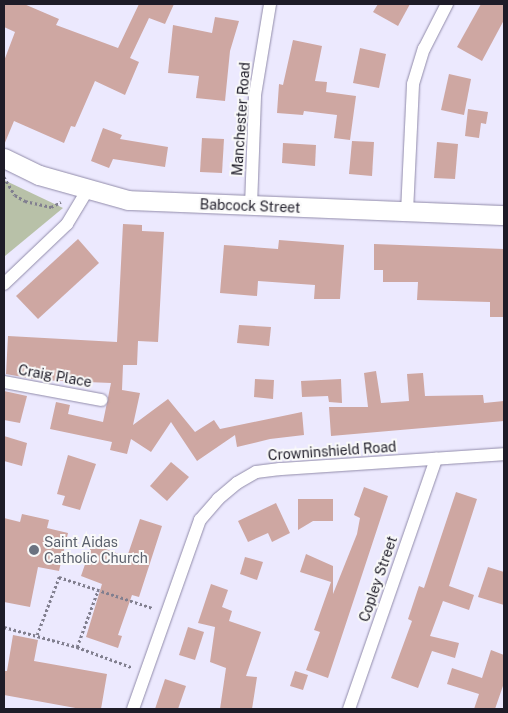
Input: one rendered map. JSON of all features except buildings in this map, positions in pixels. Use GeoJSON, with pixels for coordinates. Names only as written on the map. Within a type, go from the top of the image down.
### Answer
{"type":"FeatureCollection","features":[{"type":"Feature","properties":{"kind":"street","name":"Manchester Road"},"geometry":{"type":"LineString","coordinates":[[251,206],[255,94],[270,4]]}},
{"type":"Feature","properties":{"kind":"street"},"geometry":{"type":"LineString","coordinates":[[407,212],[413,84],[424,49],[447,4]]}},
{"type":"Feature","properties":{"kind":"street","name":"Babcock Street"},"geometry":{"type":"LineString","coordinates":[[4,158],[39,175],[87,191],[128,200],[504,215]]}},
{"type":"Feature","properties":{"kind":"street"},"geometry":{"type":"LineString","coordinates":[[4,284],[67,224],[87,191]]}},
{"type":"Feature","properties":{"kind":"street","name":"Craig Place"},"geometry":{"type":"LineString","coordinates":[[4,382],[101,400]]}},
{"type":"Feature","properties":{"kind":"street","name":"Crowninshield Road"},"geometry":{"type":"LineString","coordinates":[[133,709],[200,520],[218,499],[256,472],[504,454]]}},
{"type":"Feature","properties":{"kind":"street","name":"Copley Street"},"geometry":{"type":"LineString","coordinates":[[349,709],[436,459]]}},
{"type":"Feature","properties":{"kind":"path"},"geometry":{"type":"LineString","coordinates":[[4,177],[15,195],[26,201],[51,207],[61,202]]}},
{"type":"Feature","properties":{"kind":"path"},"geometry":{"type":"LineString","coordinates":[[37,635],[59,577],[153,608]]}},
{"type":"Feature","properties":{"kind":"path"},"geometry":{"type":"LineString","coordinates":[[77,647],[98,590]]}},
{"type":"Feature","properties":{"kind":"path"},"geometry":{"type":"LineString","coordinates":[[4,627],[77,647],[131,667]]}},
{"type":"Feature","properties":{"kind":"green space"},"geometry":{"type":"Polygon","coordinates":[[[4,180],[63,208],[5,256],[4,256],[4,180]]]}},
{"type":"Feature","properties":{"kind":"place","name":"Saint Aidas Catholic Church"},"geometry":{"type":"Point","coordinates":[34,550]}}]}
